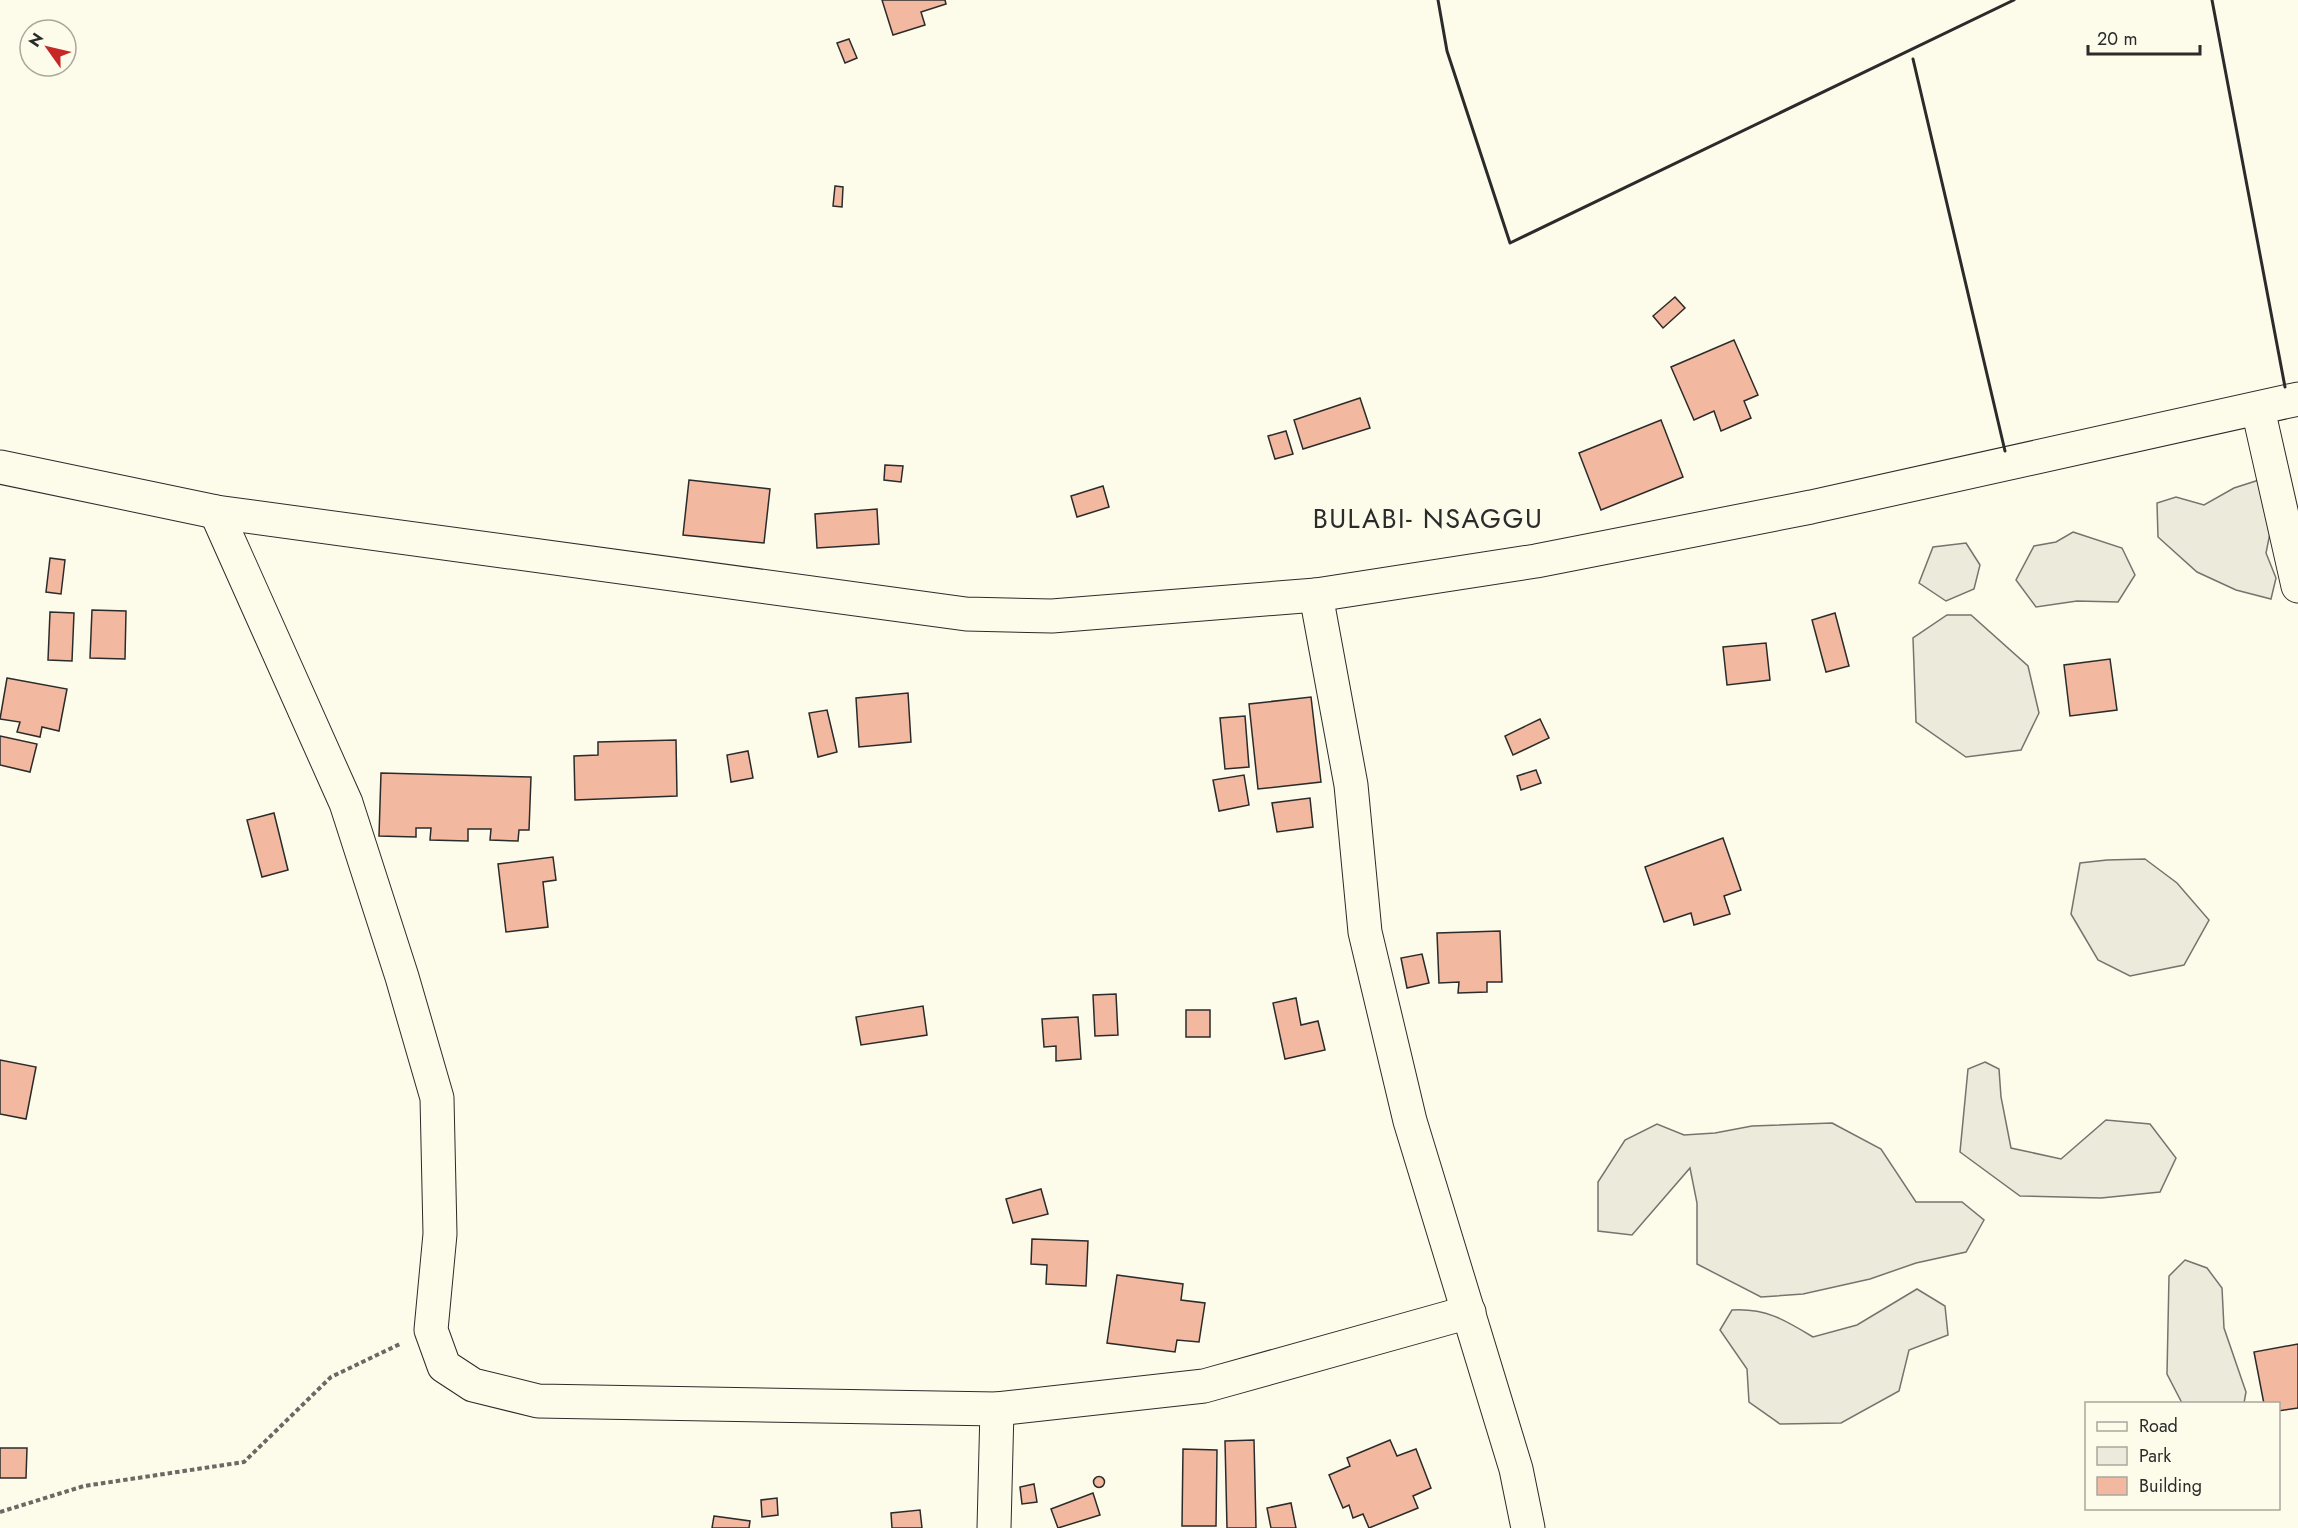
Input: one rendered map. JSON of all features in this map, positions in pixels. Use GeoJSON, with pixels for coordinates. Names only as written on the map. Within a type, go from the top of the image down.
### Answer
{"type":"FeatureCollection","features":[{"type":"Feature","properties":{"kind":"street"},"geometry":{"type":"LineString","coordinates":[[0,467],[216,512],[966,614],[1052,616],[1316,595],[1536,561],[1800,510],[2298,399]]}},
{"type":"Feature","properties":{"kind":"street"},"geometry":{"type":"LineString","coordinates":[[2258,409],[2298,585]]}},
{"type":"Feature","properties":{"kind":"street"},"geometry":{"type":"LineString","coordinates":[[216,512],[346,803],[402,977],[437,1098],[440,1233],[431,1330],[444,1366],[473,1384],[538,1401],[997,1409],[1204,1386],[1469,1312]]}},
{"type":"Feature","properties":{"kind":"street"},"geometry":{"type":"LineString","coordinates":[[1316,595],[1351,785],[1365,932],[1410,1121],[1516,1469],[1528,1528]]}},
{"type":"Feature","properties":{"kind":"street"},"geometry":{"type":"LineString","coordinates":[[994,1528],[997,1409]]}},
{"type":"Feature","properties":{"kind":"path"},"geometry":{"type":"LineString","coordinates":[[0,1512],[84,1486],[244,1462],[331,1377],[431,1330]]}},
{"type":"Feature","properties":{"kind":"green space"},"geometry":{"type":"Polygon","coordinates":[[[2259,480],[2275,508],[2266,553],[2276,578],[2271,599],[2236,590],[2197,572],[2158,537],[2157,503],[2176,497],[2204,505],[2234,488],[2259,480]]]}},
{"type":"Feature","properties":{"kind":"green space"},"geometry":{"type":"Polygon","coordinates":[[[2073,532],[2122,548],[2135,575],[2118,602],[2077,601],[2036,607],[2016,580],[2034,546],[2056,542],[2073,532]]]}},
{"type":"Feature","properties":{"kind":"green space"},"geometry":{"type":"Polygon","coordinates":[[[1966,543],[1980,565],[1974,589],[1946,601],[1919,583],[1933,547],[1966,543]]]}},
{"type":"Feature","properties":{"kind":"green space"},"geometry":{"type":"Polygon","coordinates":[[[1947,615],[1971,615],[2028,666],[2039,713],[2021,750],[1966,757],[1916,722],[1913,638],[1947,615]]]}},
{"type":"Feature","properties":{"kind":"green space"},"geometry":{"type":"Polygon","coordinates":[[[2145,859],[2177,883],[2209,920],[2184,965],[2130,976],[2098,960],[2071,914],[2080,863],[2145,859]]]}},
{"type":"Feature","properties":{"kind":"green space"},"geometry":{"type":"Polygon","coordinates":[[[1985,1062],[1999,1069],[2001,1097],[2011,1148],[2061,1159],[2106,1120],[2150,1124],[2176,1158],[2160,1192],[2101,1198],[2020,1196],[1960,1152],[1968,1069],[1985,1062]]]}},
{"type":"Feature","properties":{"kind":"green space"},"geometry":{"type":"Polygon","coordinates":[[[1832,1123],[1881,1149],[1916,1202],[1962,1202],[1984,1220],[1966,1252],[1916,1263],[1870,1279],[1803,1294],[1761,1297],[1697,1264],[1697,1203],[1690,1168],[1632,1235],[1598,1231],[1598,1182],[1625,1140],[1657,1124],[1684,1135],[1715,1133],[1752,1126],[1832,1123]]]}},
{"type":"Feature","properties":{"kind":"green space"},"geometry":{"type":"Polygon","coordinates":[[[2185,1260],[2207,1268],[2222,1288],[2224,1328],[2246,1392],[2244,1402],[2181,1402],[2167,1374],[2169,1276],[2185,1260]]]}},
{"type":"Feature","properties":{"kind":"green space"},"geometry":{"type":"Polygon","coordinates":[[[1917,1289],[1945,1306],[1948,1335],[1909,1350],[1899,1391],[1841,1423],[1780,1424],[1749,1402],[1747,1369],[1720,1330],[1732,1310],[1755,1311],[1775,1316],[1813,1337],[1857,1325],[1917,1289]]]}},
{"type":"Feature","properties":{"kind":"building"},"geometry":{"type":"Polygon","coordinates":[[[882,0],[945,0],[946,4],[921,12],[925,25],[893,35],[882,0]]]}},
{"type":"Feature","properties":{"kind":"building"},"geometry":{"type":"Polygon","coordinates":[[[849,39],[857,58],[845,63],[837,43],[849,39]]]}},
{"type":"Feature","properties":{"kind":"building"},"geometry":{"type":"Polygon","coordinates":[[[835,186],[843,187],[842,207],[833,206],[835,186]]]}},
{"type":"Feature","properties":{"kind":"building"},"geometry":{"type":"Polygon","coordinates":[[[1675,297],[1685,308],[1663,328],[1653,316],[1675,297]]]}},
{"type":"Feature","properties":{"kind":"building"},"geometry":{"type":"Polygon","coordinates":[[[1734,340],[1758,395],[1744,401],[1751,418],[1721,431],[1714,411],[1694,420],[1671,367],[1734,340]]]}},
{"type":"Feature","properties":{"kind":"building"},"geometry":{"type":"Polygon","coordinates":[[[1360,398],[1370,428],[1303,449],[1294,420],[1360,398]]]}},
{"type":"Feature","properties":{"kind":"building"},"geometry":{"type":"Polygon","coordinates":[[[1661,420],[1683,477],[1601,510],[1579,453],[1661,420]]]}},
{"type":"Feature","properties":{"kind":"building"},"geometry":{"type":"Polygon","coordinates":[[[1286,431],[1293,454],[1275,459],[1268,436],[1286,431]]]}},
{"type":"Feature","properties":{"kind":"building"},"geometry":{"type":"Polygon","coordinates":[[[885,465],[903,466],[901,482],[884,480],[885,465]]]}},
{"type":"Feature","properties":{"kind":"building"},"geometry":{"type":"Polygon","coordinates":[[[689,480],[770,489],[764,543],[683,535],[689,480]]]}},
{"type":"Feature","properties":{"kind":"building"},"geometry":{"type":"Polygon","coordinates":[[[1103,486],[1109,507],[1077,517],[1071,496],[1103,486]]]}},
{"type":"Feature","properties":{"kind":"building"},"geometry":{"type":"Polygon","coordinates":[[[877,509],[879,544],[817,548],[815,514],[877,509]]]}},
{"type":"Feature","properties":{"kind":"building"},"geometry":{"type":"Polygon","coordinates":[[[50,558],[65,560],[61,594],[46,592],[50,558]]]}},
{"type":"Feature","properties":{"kind":"building"},"geometry":{"type":"Polygon","coordinates":[[[92,610],[126,611],[125,659],[90,658],[92,610]]]}},
{"type":"Feature","properties":{"kind":"building"},"geometry":{"type":"Polygon","coordinates":[[[50,612],[74,613],[72,661],[48,660],[50,612]]]}},
{"type":"Feature","properties":{"kind":"building"},"geometry":{"type":"Polygon","coordinates":[[[1835,613],[1849,666],[1826,672],[1812,620],[1835,613]]]}},
{"type":"Feature","properties":{"kind":"building"},"geometry":{"type":"Polygon","coordinates":[[[1766,643],[1770,680],[1727,685],[1723,647],[1766,643]]]}},
{"type":"Feature","properties":{"kind":"building"},"geometry":{"type":"Polygon","coordinates":[[[2110,659],[2117,710],[2070,716],[2064,665],[2110,659]]]}},
{"type":"Feature","properties":{"kind":"building"},"geometry":{"type":"Polygon","coordinates":[[[7,678],[67,689],[59,731],[42,727],[40,737],[17,732],[20,722],[0,719],[7,678]]]}},
{"type":"Feature","properties":{"kind":"building"},"geometry":{"type":"Polygon","coordinates":[[[908,693],[911,742],[859,747],[856,698],[908,693]]]}},
{"type":"Feature","properties":{"kind":"building"},"geometry":{"type":"Polygon","coordinates":[[[1311,697],[1321,782],[1258,789],[1249,704],[1311,697]]]}},
{"type":"Feature","properties":{"kind":"building"},"geometry":{"type":"Polygon","coordinates":[[[827,710],[837,752],[818,757],[809,713],[827,710]]]}},
{"type":"Feature","properties":{"kind":"building"},"geometry":{"type":"Polygon","coordinates":[[[1245,716],[1249,767],[1225,769],[1220,718],[1245,716]]]}},
{"type":"Feature","properties":{"kind":"building"},"geometry":{"type":"Polygon","coordinates":[[[1540,719],[1549,738],[1513,755],[1505,736],[1540,719]]]}},
{"type":"Feature","properties":{"kind":"building"},"geometry":{"type":"Polygon","coordinates":[[[0,736],[37,744],[30,772],[0,765],[0,736]]]}},
{"type":"Feature","properties":{"kind":"building"},"geometry":{"type":"Polygon","coordinates":[[[676,740],[677,796],[575,800],[574,756],[598,755],[598,742],[676,740]]]}},
{"type":"Feature","properties":{"kind":"building"},"geometry":{"type":"Polygon","coordinates":[[[748,751],[753,778],[731,782],[727,755],[748,751]]]}},
{"type":"Feature","properties":{"kind":"building"},"geometry":{"type":"Polygon","coordinates":[[[1536,770],[1541,783],[1521,790],[1517,776],[1536,770]]]}},
{"type":"Feature","properties":{"kind":"building"},"geometry":{"type":"Polygon","coordinates":[[[381,773],[531,777],[529,830],[519,830],[518,841],[490,840],[491,829],[468,829],[468,841],[430,840],[431,828],[416,828],[416,837],[379,836],[381,773]]]}},
{"type":"Feature","properties":{"kind":"building"},"geometry":{"type":"Polygon","coordinates":[[[1244,775],[1249,805],[1219,811],[1213,780],[1244,775]]]}},
{"type":"Feature","properties":{"kind":"building"},"geometry":{"type":"Polygon","coordinates":[[[1310,798],[1313,827],[1277,832],[1272,803],[1310,798]]]}},
{"type":"Feature","properties":{"kind":"building"},"geometry":{"type":"Polygon","coordinates":[[[274,813],[288,870],[262,877],[247,820],[274,813]]]}},
{"type":"Feature","properties":{"kind":"building"},"geometry":{"type":"Polygon","coordinates":[[[1723,838],[1741,890],[1724,896],[1730,914],[1694,925],[1691,913],[1664,922],[1645,867],[1723,838]]]}},
{"type":"Feature","properties":{"kind":"building"},"geometry":{"type":"Polygon","coordinates":[[[553,857],[556,880],[543,882],[548,927],[506,932],[498,864],[553,857]]]}},
{"type":"Feature","properties":{"kind":"building"},"geometry":{"type":"Polygon","coordinates":[[[1500,931],[1502,982],[1487,982],[1487,992],[1458,993],[1459,982],[1439,983],[1437,933],[1500,931]]]}},
{"type":"Feature","properties":{"kind":"building"},"geometry":{"type":"Polygon","coordinates":[[[1422,954],[1429,983],[1407,988],[1401,958],[1422,954]]]}},
{"type":"Feature","properties":{"kind":"building"},"geometry":{"type":"Polygon","coordinates":[[[1116,994],[1118,1035],[1095,1036],[1093,995],[1116,994]]]}},
{"type":"Feature","properties":{"kind":"building"},"geometry":{"type":"Polygon","coordinates":[[[1296,998],[1301,1025],[1318,1021],[1325,1050],[1285,1059],[1273,1003],[1296,998]]]}},
{"type":"Feature","properties":{"kind":"building"},"geometry":{"type":"Polygon","coordinates":[[[923,1006],[927,1035],[861,1045],[856,1017],[923,1006]]]}},
{"type":"Feature","properties":{"kind":"building"},"geometry":{"type":"Polygon","coordinates":[[[1186,1010],[1210,1010],[1210,1037],[1186,1037],[1186,1010]]]}},
{"type":"Feature","properties":{"kind":"building"},"geometry":{"type":"Polygon","coordinates":[[[1078,1017],[1081,1059],[1056,1061],[1056,1046],[1044,1047],[1042,1019],[1078,1017]]]}},
{"type":"Feature","properties":{"kind":"building"},"geometry":{"type":"Polygon","coordinates":[[[0,1060],[36,1067],[26,1119],[0,1114],[0,1060]]]}},
{"type":"Feature","properties":{"kind":"building"},"geometry":{"type":"Polygon","coordinates":[[[1041,1189],[1048,1214],[1013,1223],[1006,1199],[1041,1189]]]}},
{"type":"Feature","properties":{"kind":"building"},"geometry":{"type":"Polygon","coordinates":[[[1032,1239],[1088,1241],[1086,1286],[1046,1284],[1047,1265],[1031,1264],[1032,1239]]]}},
{"type":"Feature","properties":{"kind":"building"},"geometry":{"type":"Polygon","coordinates":[[[1117,1275],[1183,1284],[1181,1300],[1205,1303],[1199,1342],[1177,1340],[1175,1352],[1107,1343],[1117,1275]]]}},
{"type":"Feature","properties":{"kind":"building"},"geometry":{"type":"Polygon","coordinates":[[[2298,1344],[2298,1408],[2280,1411],[2280,1402],[2264,1402],[2254,1352],[2298,1344]]]}},
{"type":"Feature","properties":{"kind":"building"},"geometry":{"type":"Polygon","coordinates":[[[1254,1440],[1256,1528],[1227,1528],[1225,1441],[1254,1440]]]}},
{"type":"Feature","properties":{"kind":"building"},"geometry":{"type":"Polygon","coordinates":[[[1390,1440],[1397,1456],[1416,1449],[1431,1488],[1413,1496],[1418,1508],[1369,1528],[1363,1514],[1353,1518],[1349,1505],[1343,1508],[1329,1475],[1350,1466],[1347,1458],[1390,1440]]]}},
{"type":"Feature","properties":{"kind":"building"},"geometry":{"type":"Polygon","coordinates":[[[0,1448],[27,1448],[26,1478],[0,1478],[0,1448]]]}},
{"type":"Feature","properties":{"kind":"building"},"geometry":{"type":"Polygon","coordinates":[[[1183,1449],[1217,1450],[1216,1526],[1182,1526],[1183,1449]]]}},
{"type":"Feature","properties":{"kind":"building"},"geometry":{"type":"Polygon","coordinates":[[[1099,1477],[1103,1478],[1103,1486],[1099,1487],[1095,1486],[1094,1482],[1095,1478],[1099,1477]]]}},
{"type":"Feature","properties":{"kind":"building"},"geometry":{"type":"Polygon","coordinates":[[[1034,1484],[1037,1502],[1022,1504],[1020,1487],[1034,1484]]]}},
{"type":"Feature","properties":{"kind":"building"},"geometry":{"type":"Polygon","coordinates":[[[1093,1493],[1100,1515],[1058,1528],[1051,1509],[1093,1493]]]}},
{"type":"Feature","properties":{"kind":"building"},"geometry":{"type":"Polygon","coordinates":[[[777,1498],[778,1515],[762,1517],[761,1500],[777,1498]]]}},
{"type":"Feature","properties":{"kind":"building"},"geometry":{"type":"Polygon","coordinates":[[[1291,1503],[1296,1528],[1271,1528],[1267,1508],[1291,1503]]]}},
{"type":"Feature","properties":{"kind":"building"},"geometry":{"type":"Polygon","coordinates":[[[920,1510],[922,1528],[892,1528],[891,1513],[920,1510]]]}},
{"type":"Feature","properties":{"kind":"building"},"geometry":{"type":"Polygon","coordinates":[[[714,1516],[750,1521],[749,1528],[712,1528],[714,1516]]]}},
{"type":"Feature","properties":{"kind":"wall"},"geometry":{"type":"LineString","coordinates":[[1438,0],[1447,51],[1510,243],[2014,0]]}},
{"type":"Feature","properties":{"kind":"wall"},"geometry":{"type":"LineString","coordinates":[[2212,0],[2285,387]]}},
{"type":"Feature","properties":{"kind":"wall"},"geometry":{"type":"LineString","coordinates":[[1913,59],[2005,451]]}},
{"type":"Feature","properties":{"kind":"district","name":"BULABI- NSAGGU"},"geometry":{"type":"Point","coordinates":[1428,518]}}]}
